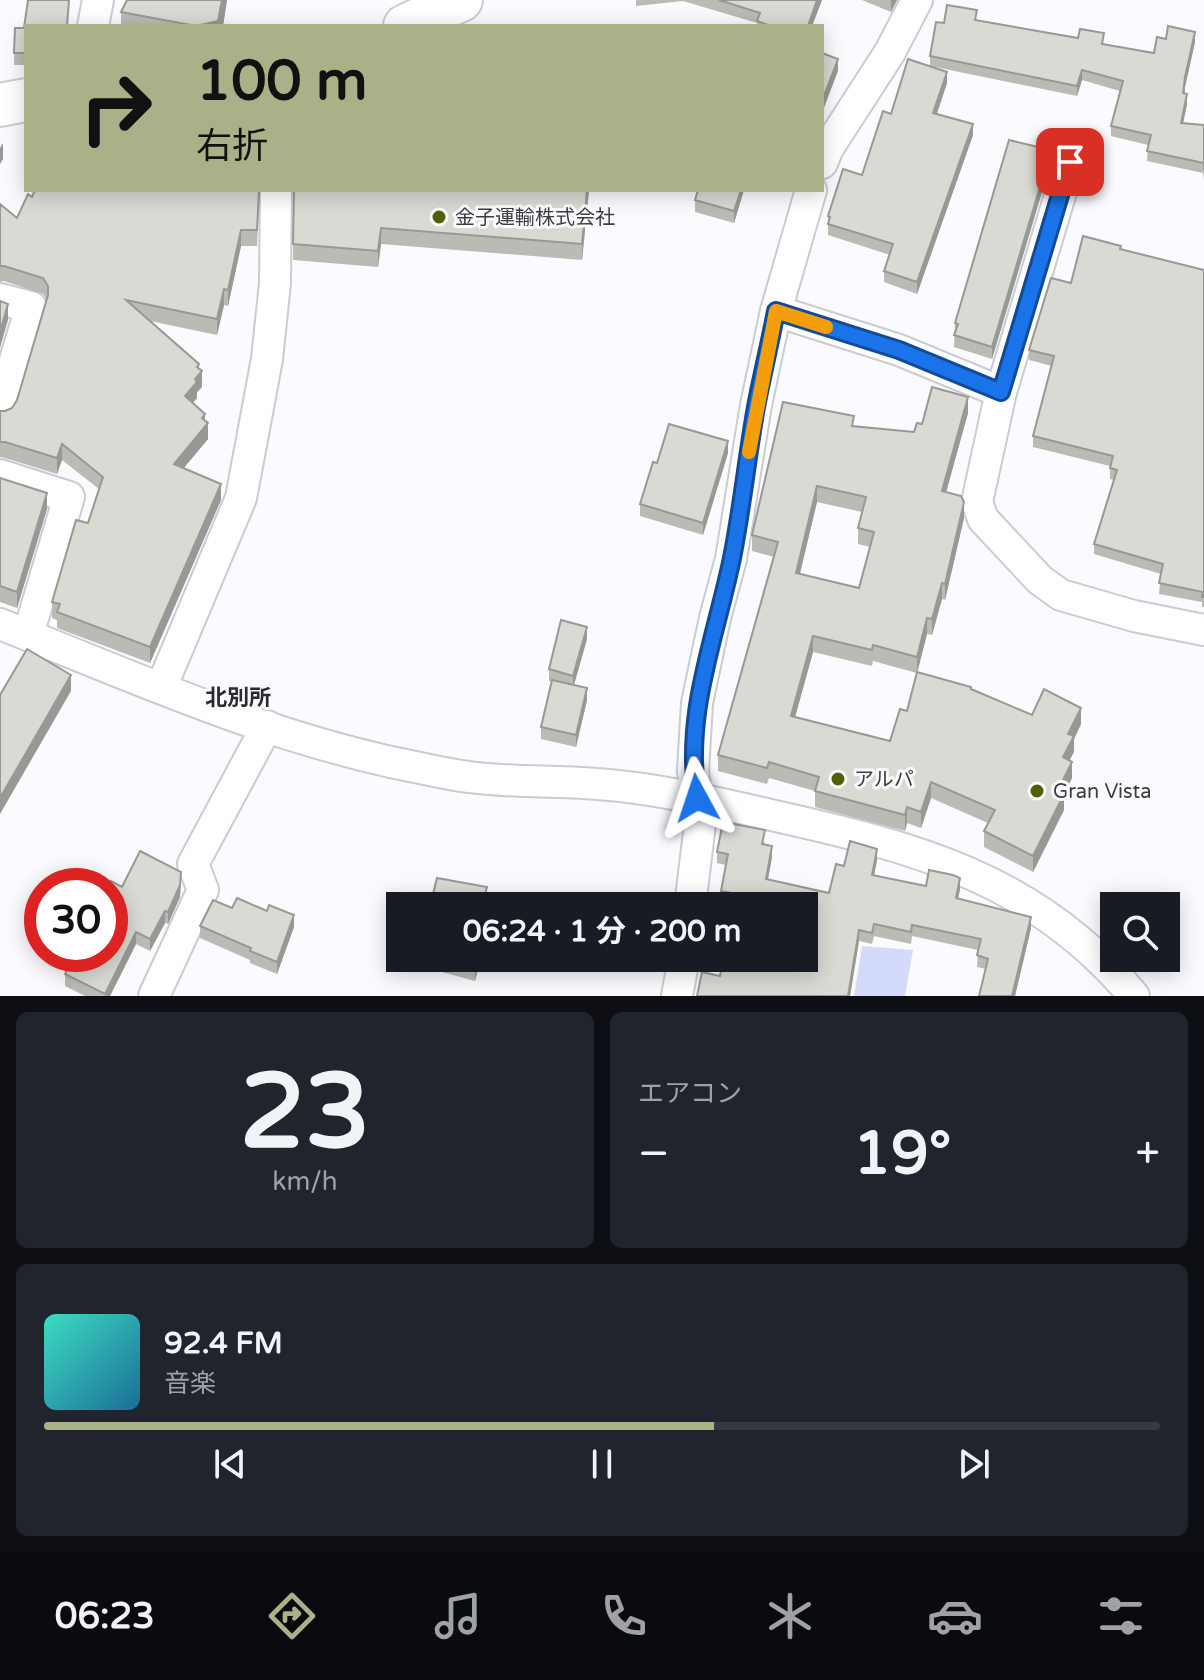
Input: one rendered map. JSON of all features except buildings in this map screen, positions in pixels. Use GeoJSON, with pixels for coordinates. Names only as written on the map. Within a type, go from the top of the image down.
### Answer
{"type":"FeatureCollection","features":[{"type":"Feature","properties":{"kind":"street"},"geometry":{"type":"LineString","coordinates":[[93,24],[98,0]]}},
{"type":"Feature","properties":{"kind":"street"},"geometry":{"type":"LineString","coordinates":[[409,24],[461,0]]}},
{"type":"Feature","properties":{"kind":"street"},"geometry":{"type":"LineString","coordinates":[[824,158],[890,52],[917,0]]}},
{"type":"Feature","properties":{"kind":"street"},"geometry":{"type":"LineString","coordinates":[[0,105],[24,100]]}},
{"type":"Feature","properties":{"kind":"street"},"geometry":{"type":"LineString","coordinates":[[1070,162],[1001,392],[977,502],[983,519],[1040,580],[1061,595],[1134,616],[1204,630]]}},
{"type":"Feature","properties":{"kind":"street"},"geometry":{"type":"LineString","coordinates":[[161,688],[241,498],[267,359],[275,283],[276,192]]}},
{"type":"Feature","properties":{"kind":"street"},"geometry":{"type":"LineString","coordinates":[[692,892],[700,824],[693,771],[697,703],[731,559],[756,405],[776,311],[810,192]]}},
{"type":"Feature","properties":{"kind":"street"},"geometry":{"type":"LineString","coordinates":[[0,299],[31,307],[0,410]]}},
{"type":"Feature","properties":{"kind":"street"},"geometry":{"type":"LineString","coordinates":[[776,311],[899,350],[1001,392]]}},
{"type":"Feature","properties":{"kind":"street"},"geometry":{"type":"LineString","coordinates":[[0,475],[69,497],[28,635]]}},
{"type":"Feature","properties":{"kind":"street"},"geometry":{"type":"LineString","coordinates":[[0,624],[161,688],[336,749],[470,777],[599,784],[697,798],[875,840],[933,858],[984,878],[1029,902],[1080,940],[1134,996]]}},
{"type":"Feature","properties":{"kind":"street"},"geometry":{"type":"LineString","coordinates":[[154,996],[203,890],[193,864],[267,726]]}},
{"type":"Feature","properties":{"kind":"street"},"geometry":{"type":"LineString","coordinates":[[677,996],[681,972]]}},
{"type":"Feature","properties":{"kind":"shaded area"},"geometry":{"type":"Polygon","coordinates":[[[862,946],[913,950],[905,996],[854,996],[862,946]]]}},
{"type":"Feature","properties":{"kind":"slow traffic"},"geometry":{"type":"LineString","coordinates":[[749,452],[776,311],[826,327]]}},
{"type":"Feature","properties":{"kind":"place","name":"金子運輸株式会社"},"geometry":{"type":"Point","coordinates":[439,217]}},
{"type":"Feature","properties":{"kind":"place","name":"アルパ"},"geometry":{"type":"Point","coordinates":[838,779]}},
{"type":"Feature","properties":{"kind":"place","name":"Gran Vista"},"geometry":{"type":"Point","coordinates":[1037,791]}},
{"type":"Feature","properties":{"kind":"district","name":"北別所"},"geometry":{"type":"Point","coordinates":[238,697]}},
{"type":"Feature","properties":{"kind":"route"},"geometry":{"type":"LineString","coordinates":[[697,798],[693,771],[697,703],[731,559],[756,405],[776,311],[899,350],[1001,392],[1070,162]]}}]}
